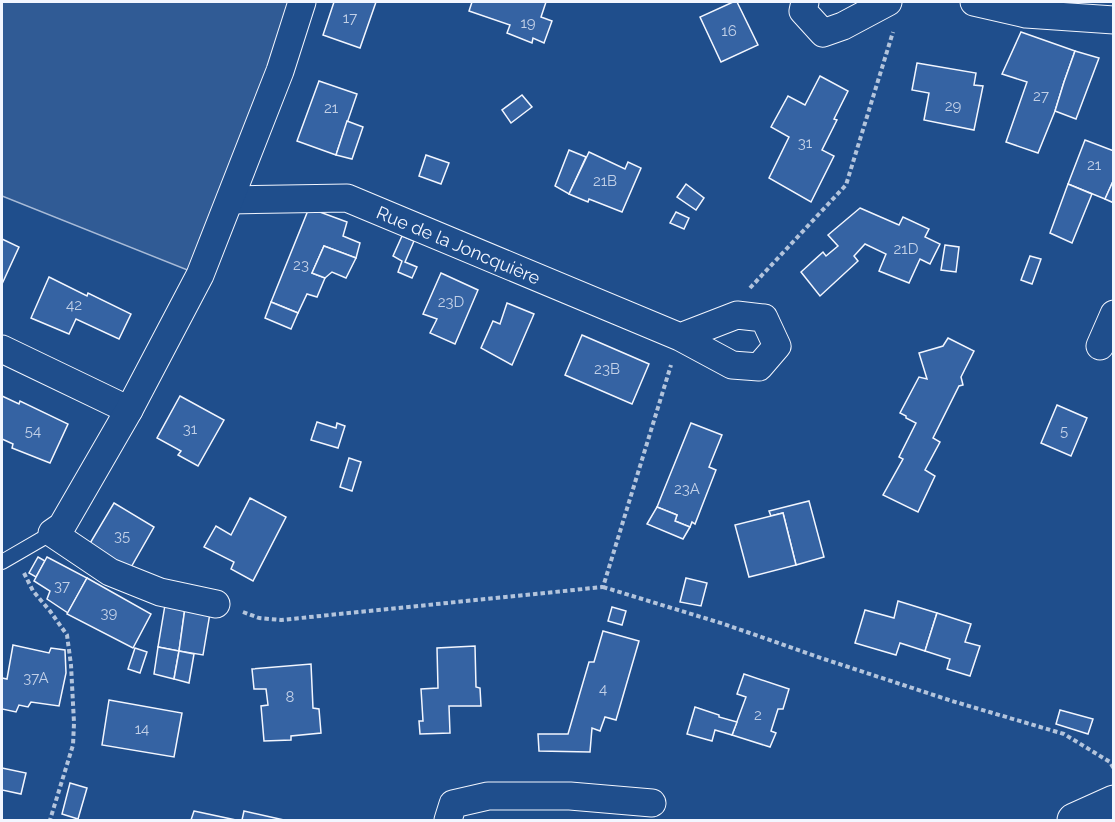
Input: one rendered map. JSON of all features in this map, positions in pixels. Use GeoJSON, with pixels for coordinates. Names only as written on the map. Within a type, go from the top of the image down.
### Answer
{"type":"FeatureCollection","features":[{"type":"Feature","properties":{"kind":"main road"},"geometry":{"type":"LineString","coordinates":[[1074,820],[1113,802]]}},
{"type":"Feature","properties":{"kind":"street"},"geometry":{"type":"LineString","coordinates":[[216,604],[160,592],[110,572],[52,532],[62,526],[129,410],[200,275],[280,71],[302,2]]}},
{"type":"Feature","properties":{"kind":"street"},"geometry":{"type":"LineString","coordinates":[[806,2],[803,11],[823,33],[843,26],[888,2]]}},
{"type":"Feature","properties":{"kind":"street"},"geometry":{"type":"LineString","coordinates":[[974,2],[1026,14],[1113,20]]}},
{"type":"Feature","properties":{"kind":"street","name":"Rue de la Joncquière"},"geometry":{"type":"LineString","coordinates":[[230,200],[347,198],[680,337],[732,365],[759,368],[777,346],[764,318],[736,315]]}},
{"type":"Feature","properties":{"kind":"street"},"geometry":{"type":"LineString","coordinates":[[1100,346],[1113,314]]}},
{"type":"Feature","properties":{"kind":"street"},"geometry":{"type":"LineString","coordinates":[[680,337],[736,315]]}},
{"type":"Feature","properties":{"kind":"street"},"geometry":{"type":"LineString","coordinates":[[2,349],[129,410]]}},
{"type":"Feature","properties":{"kind":"street"},"geometry":{"type":"LineString","coordinates":[[448,820],[453,804],[488,796],[570,796],[652,803]]}},
{"type":"Feature","properties":{"kind":"lane"},"geometry":{"type":"LineString","coordinates":[[2,562],[52,532]]}},
{"type":"Feature","properties":{"kind":"path"},"geometry":{"type":"LineString","coordinates":[[736,315],[740,298],[846,185],[894,30]]}},
{"type":"Feature","properties":{"kind":"path"},"geometry":{"type":"LineString","coordinates":[[603,587],[680,337]]}},
{"type":"Feature","properties":{"kind":"path"},"geometry":{"type":"LineString","coordinates":[[16,553],[33,591],[67,635],[71,665],[73,745],[50,820]]}},
{"type":"Feature","properties":{"kind":"path"},"geometry":{"type":"LineString","coordinates":[[216,604],[259,618],[280,620],[603,587],[724,624],[952,701],[1064,734],[1110,762],[1113,769]]}},
{"type":"Feature","properties":{"kind":"shaded area"},"geometry":{"type":"Polygon","coordinates":[[[2,2],[302,2],[200,275],[2,196],[2,2]]]}},
{"type":"Feature","properties":{"kind":"building"},"geometry":{"type":"Polygon","coordinates":[[[334,2],[376,2],[360,48],[323,35],[334,2]]]}},
{"type":"Feature","properties":{"kind":"building"},"geometry":{"type":"Polygon","coordinates":[[[472,2],[546,2],[541,17],[552,21],[544,43],[533,38],[532,43],[507,33],[510,25],[469,11],[472,2]]]}},
{"type":"Feature","properties":{"kind":"building"},"geometry":{"type":"Polygon","coordinates":[[[737,2],[758,45],[721,62],[700,17],[737,2]]]}},
{"type":"Feature","properties":{"kind":"building"},"geometry":{"type":"Polygon","coordinates":[[[1021,32],[1075,51],[1038,153],[1006,142],[1027,82],[1002,74],[1021,32]]]}},
{"type":"Feature","properties":{"kind":"building"},"geometry":{"type":"Polygon","coordinates":[[[1075,51],[1099,58],[1076,119],[1055,111],[1075,51]]]}},
{"type":"Feature","properties":{"kind":"building"},"geometry":{"type":"Polygon","coordinates":[[[917,63],[976,73],[974,85],[983,86],[974,130],[924,120],[929,93],[912,90],[917,63]]]}},
{"type":"Feature","properties":{"kind":"building"},"geometry":{"type":"Polygon","coordinates":[[[820,76],[848,91],[822,150],[834,156],[811,202],[769,178],[789,137],[771,127],[788,96],[805,105],[820,76]]]}},
{"type":"Feature","properties":{"kind":"building"},"geometry":{"type":"Polygon","coordinates":[[[319,81],[357,94],[336,155],[297,141],[319,81]]]}},
{"type":"Feature","properties":{"kind":"building"},"geometry":{"type":"Polygon","coordinates":[[[522,95],[532,107],[511,123],[502,110],[522,95]]]}},
{"type":"Feature","properties":{"kind":"building"},"geometry":{"type":"Polygon","coordinates":[[[347,121],[363,127],[352,159],[336,155],[347,121]]]}},
{"type":"Feature","properties":{"kind":"building"},"geometry":{"type":"Polygon","coordinates":[[[1085,140],[1114,151],[1114,179],[1105,199],[1068,184],[1085,140]]]}},
{"type":"Feature","properties":{"kind":"building"},"geometry":{"type":"Polygon","coordinates":[[[569,150],[586,157],[569,194],[555,186],[569,150]]]}},
{"type":"Feature","properties":{"kind":"building"},"geometry":{"type":"Polygon","coordinates":[[[589,152],[625,169],[628,162],[641,168],[622,212],[569,194],[589,152]]]}},
{"type":"Feature","properties":{"kind":"building"},"geometry":{"type":"Polygon","coordinates":[[[426,155],[449,163],[441,184],[419,176],[426,155]]]}},
{"type":"Feature","properties":{"kind":"building"},"geometry":{"type":"Polygon","coordinates":[[[1114,179],[1114,203],[1105,199],[1114,179]]]}},
{"type":"Feature","properties":{"kind":"building"},"geometry":{"type":"Polygon","coordinates":[[[686,184],[704,198],[696,210],[677,197],[686,184]]]}},
{"type":"Feature","properties":{"kind":"building"},"geometry":{"type":"Polygon","coordinates":[[[1068,184],[1092,194],[1072,243],[1050,233],[1068,184]]]}},
{"type":"Feature","properties":{"kind":"building"},"geometry":{"type":"Polygon","coordinates":[[[309,208],[347,222],[343,236],[360,243],[356,258],[324,246],[312,273],[325,278],[317,297],[307,294],[298,313],[271,302],[309,208]]]}},
{"type":"Feature","properties":{"kind":"building"},"geometry":{"type":"Polygon","coordinates":[[[860,208],[899,225],[903,217],[929,229],[925,237],[940,244],[930,264],[920,259],[909,283],[879,271],[886,254],[865,244],[854,256],[858,261],[820,296],[801,272],[823,252],[826,256],[838,246],[828,235],[860,208]]]}},
{"type":"Feature","properties":{"kind":"building"},"geometry":{"type":"Polygon","coordinates":[[[676,212],[689,218],[684,229],[670,223],[676,212]]]}},
{"type":"Feature","properties":{"kind":"building"},"geometry":{"type":"Polygon","coordinates":[[[402,236],[414,241],[405,262],[417,267],[412,278],[398,272],[402,261],[393,256],[402,236]]]}},
{"type":"Feature","properties":{"kind":"building"},"geometry":{"type":"Polygon","coordinates":[[[2,239],[19,247],[2,284],[2,239]]]}},
{"type":"Feature","properties":{"kind":"building"},"geometry":{"type":"Polygon","coordinates":[[[945,245],[959,247],[956,272],[941,270],[945,245]]]}},
{"type":"Feature","properties":{"kind":"building"},"geometry":{"type":"Polygon","coordinates":[[[324,246],[356,258],[346,278],[332,272],[325,278],[312,273],[324,246]]]}},
{"type":"Feature","properties":{"kind":"building"},"geometry":{"type":"Polygon","coordinates":[[[1030,256],[1041,259],[1032,284],[1021,280],[1030,256]]]}},
{"type":"Feature","properties":{"kind":"building"},"geometry":{"type":"Polygon","coordinates":[[[441,273],[478,290],[455,344],[430,333],[437,319],[423,314],[441,273]]]}},
{"type":"Feature","properties":{"kind":"building"},"geometry":{"type":"Polygon","coordinates":[[[49,277],[131,314],[119,339],[76,319],[69,334],[31,318],[49,277]]]}},
{"type":"Feature","properties":{"kind":"building"},"geometry":{"type":"Polygon","coordinates":[[[271,302],[298,313],[291,329],[265,318],[271,302]]]}},
{"type":"Feature","properties":{"kind":"building"},"geometry":{"type":"Polygon","coordinates":[[[507,303],[534,314],[512,365],[481,348],[493,321],[500,324],[507,303]]]}},
{"type":"Feature","properties":{"kind":"building"},"geometry":{"type":"Polygon","coordinates":[[[582,335],[649,364],[632,404],[565,375],[582,335]]]}},
{"type":"Feature","properties":{"kind":"building"},"geometry":{"type":"Polygon","coordinates":[[[948,338],[974,351],[961,377],[963,385],[959,386],[933,438],[940,442],[925,470],[935,476],[918,512],[883,495],[903,459],[899,457],[916,423],[900,413],[919,377],[927,379],[919,353],[943,346],[948,338]]]}},
{"type":"Feature","properties":{"kind":"building"},"geometry":{"type":"Polygon","coordinates":[[[2,396],[19,404],[20,401],[68,424],[50,463],[12,448],[13,444],[2,439],[2,396]]]}},
{"type":"Feature","properties":{"kind":"building"},"geometry":{"type":"Polygon","coordinates":[[[180,396],[224,420],[198,466],[178,455],[181,451],[157,438],[180,396]]]}},
{"type":"Feature","properties":{"kind":"building"},"geometry":{"type":"Polygon","coordinates":[[[1057,405],[1087,418],[1071,456],[1041,443],[1057,405]]]}},
{"type":"Feature","properties":{"kind":"building"},"geometry":{"type":"Polygon","coordinates":[[[317,422],[336,428],[337,423],[345,426],[338,448],[311,440],[317,422]]]}},
{"type":"Feature","properties":{"kind":"building"},"geometry":{"type":"Polygon","coordinates":[[[691,423],[722,435],[709,467],[716,470],[695,524],[692,522],[690,527],[675,521],[677,515],[657,507],[691,423]]]}},
{"type":"Feature","properties":{"kind":"building"},"geometry":{"type":"Polygon","coordinates":[[[349,458],[361,462],[352,491],[340,487],[349,458]]]}},
{"type":"Feature","properties":{"kind":"building"},"geometry":{"type":"Polygon","coordinates":[[[250,498],[286,517],[253,581],[231,569],[234,562],[204,547],[216,526],[231,535],[250,498]]]}},
{"type":"Feature","properties":{"kind":"building"},"geometry":{"type":"Polygon","coordinates":[[[809,501],[824,557],[796,565],[783,513],[771,516],[769,511],[809,501]]]}},
{"type":"Feature","properties":{"kind":"building"},"geometry":{"type":"Polygon","coordinates":[[[114,503],[154,527],[130,569],[89,545],[114,503]]]}},
{"type":"Feature","properties":{"kind":"building"},"geometry":{"type":"Polygon","coordinates":[[[657,507],[677,515],[675,521],[690,527],[683,539],[647,524],[657,507]]]}},
{"type":"Feature","properties":{"kind":"building"},"geometry":{"type":"Polygon","coordinates":[[[783,513],[796,565],[749,577],[735,525],[783,513]]]}},
{"type":"Feature","properties":{"kind":"building"},"geometry":{"type":"Polygon","coordinates":[[[38,557],[45,561],[36,577],[29,573],[38,557]]]}},
{"type":"Feature","properties":{"kind":"building"},"geometry":{"type":"Polygon","coordinates":[[[47,557],[87,578],[68,613],[47,599],[50,591],[34,581],[47,557]]]}},
{"type":"Feature","properties":{"kind":"building"},"geometry":{"type":"Polygon","coordinates":[[[87,578],[151,614],[133,648],[67,614],[87,578]]]}},
{"type":"Feature","properties":{"kind":"building"},"geometry":{"type":"Polygon","coordinates":[[[686,578],[707,583],[701,606],[680,602],[686,578]]]}},
{"type":"Feature","properties":{"kind":"building"},"geometry":{"type":"Polygon","coordinates":[[[898,601],[937,613],[925,651],[900,643],[896,655],[855,643],[865,610],[894,618],[898,601]]]}},
{"type":"Feature","properties":{"kind":"building"},"geometry":{"type":"Polygon","coordinates":[[[165,605],[185,608],[179,651],[158,647],[165,605]]]}},
{"type":"Feature","properties":{"kind":"building"},"geometry":{"type":"Polygon","coordinates":[[[612,607],[626,611],[622,625],[608,621],[612,607]]]}},
{"type":"Feature","properties":{"kind":"building"},"geometry":{"type":"Polygon","coordinates":[[[185,608],[210,613],[203,655],[179,651],[185,608]]]}},
{"type":"Feature","properties":{"kind":"building"},"geometry":{"type":"Polygon","coordinates":[[[937,613],[971,624],[965,642],[980,646],[970,676],[947,669],[950,659],[925,651],[937,613]]]}},
{"type":"Feature","properties":{"kind":"building"},"geometry":{"type":"Polygon","coordinates":[[[603,631],[639,641],[616,720],[605,717],[600,731],[592,728],[590,752],[539,751],[538,734],[568,734],[589,662],[594,662],[603,631]]]}},
{"type":"Feature","properties":{"kind":"building"},"geometry":{"type":"Polygon","coordinates":[[[13,645],[49,653],[51,648],[65,650],[66,673],[59,706],[31,702],[28,707],[19,705],[16,712],[2,709],[2,678],[7,679],[13,645]]]}},
{"type":"Feature","properties":{"kind":"building"},"geometry":{"type":"Polygon","coordinates":[[[475,646],[476,687],[480,688],[481,706],[449,706],[450,733],[420,734],[419,721],[423,721],[421,689],[438,688],[437,648],[475,646]]]}},
{"type":"Feature","properties":{"kind":"building"},"geometry":{"type":"Polygon","coordinates":[[[158,647],[179,651],[174,679],[154,674],[158,647]]]}},
{"type":"Feature","properties":{"kind":"building"},"geometry":{"type":"Polygon","coordinates":[[[135,648],[147,652],[140,673],[128,669],[135,648]]]}},
{"type":"Feature","properties":{"kind":"building"},"geometry":{"type":"Polygon","coordinates":[[[179,651],[194,654],[189,683],[174,679],[179,651]]]}},
{"type":"Feature","properties":{"kind":"building"},"geometry":{"type":"Polygon","coordinates":[[[311,664],[313,708],[319,709],[321,733],[291,736],[291,740],[264,741],[261,706],[268,705],[266,689],[254,689],[252,669],[311,664]]]}},
{"type":"Feature","properties":{"kind":"building"},"geometry":{"type":"Polygon","coordinates":[[[744,674],[789,689],[783,709],[778,709],[771,731],[776,733],[770,747],[732,735],[746,697],[737,694],[744,674]]]}},
{"type":"Feature","properties":{"kind":"building"},"geometry":{"type":"Polygon","coordinates":[[[109,700],[182,713],[174,757],[102,745],[109,700]]]}},
{"type":"Feature","properties":{"kind":"building"},"geometry":{"type":"Polygon","coordinates":[[[695,707],[737,722],[732,735],[715,730],[712,741],[687,734],[695,707]]]}},
{"type":"Feature","properties":{"kind":"building"},"geometry":{"type":"Polygon","coordinates":[[[1060,710],[1093,719],[1088,734],[1056,724],[1060,710]]]}},
{"type":"Feature","properties":{"kind":"building"},"geometry":{"type":"Polygon","coordinates":[[[2,768],[26,773],[21,794],[2,790],[2,768]]]}},
{"type":"Feature","properties":{"kind":"building"},"geometry":{"type":"Polygon","coordinates":[[[70,783],[87,788],[78,819],[62,814],[70,783]]]}},
{"type":"Feature","properties":{"kind":"building"},"geometry":{"type":"Polygon","coordinates":[[[194,811],[236,820],[191,820],[194,811]]]}},
{"type":"Feature","properties":{"kind":"building"},"geometry":{"type":"Polygon","coordinates":[[[244,811],[284,820],[242,820],[244,811]]]}}]}
